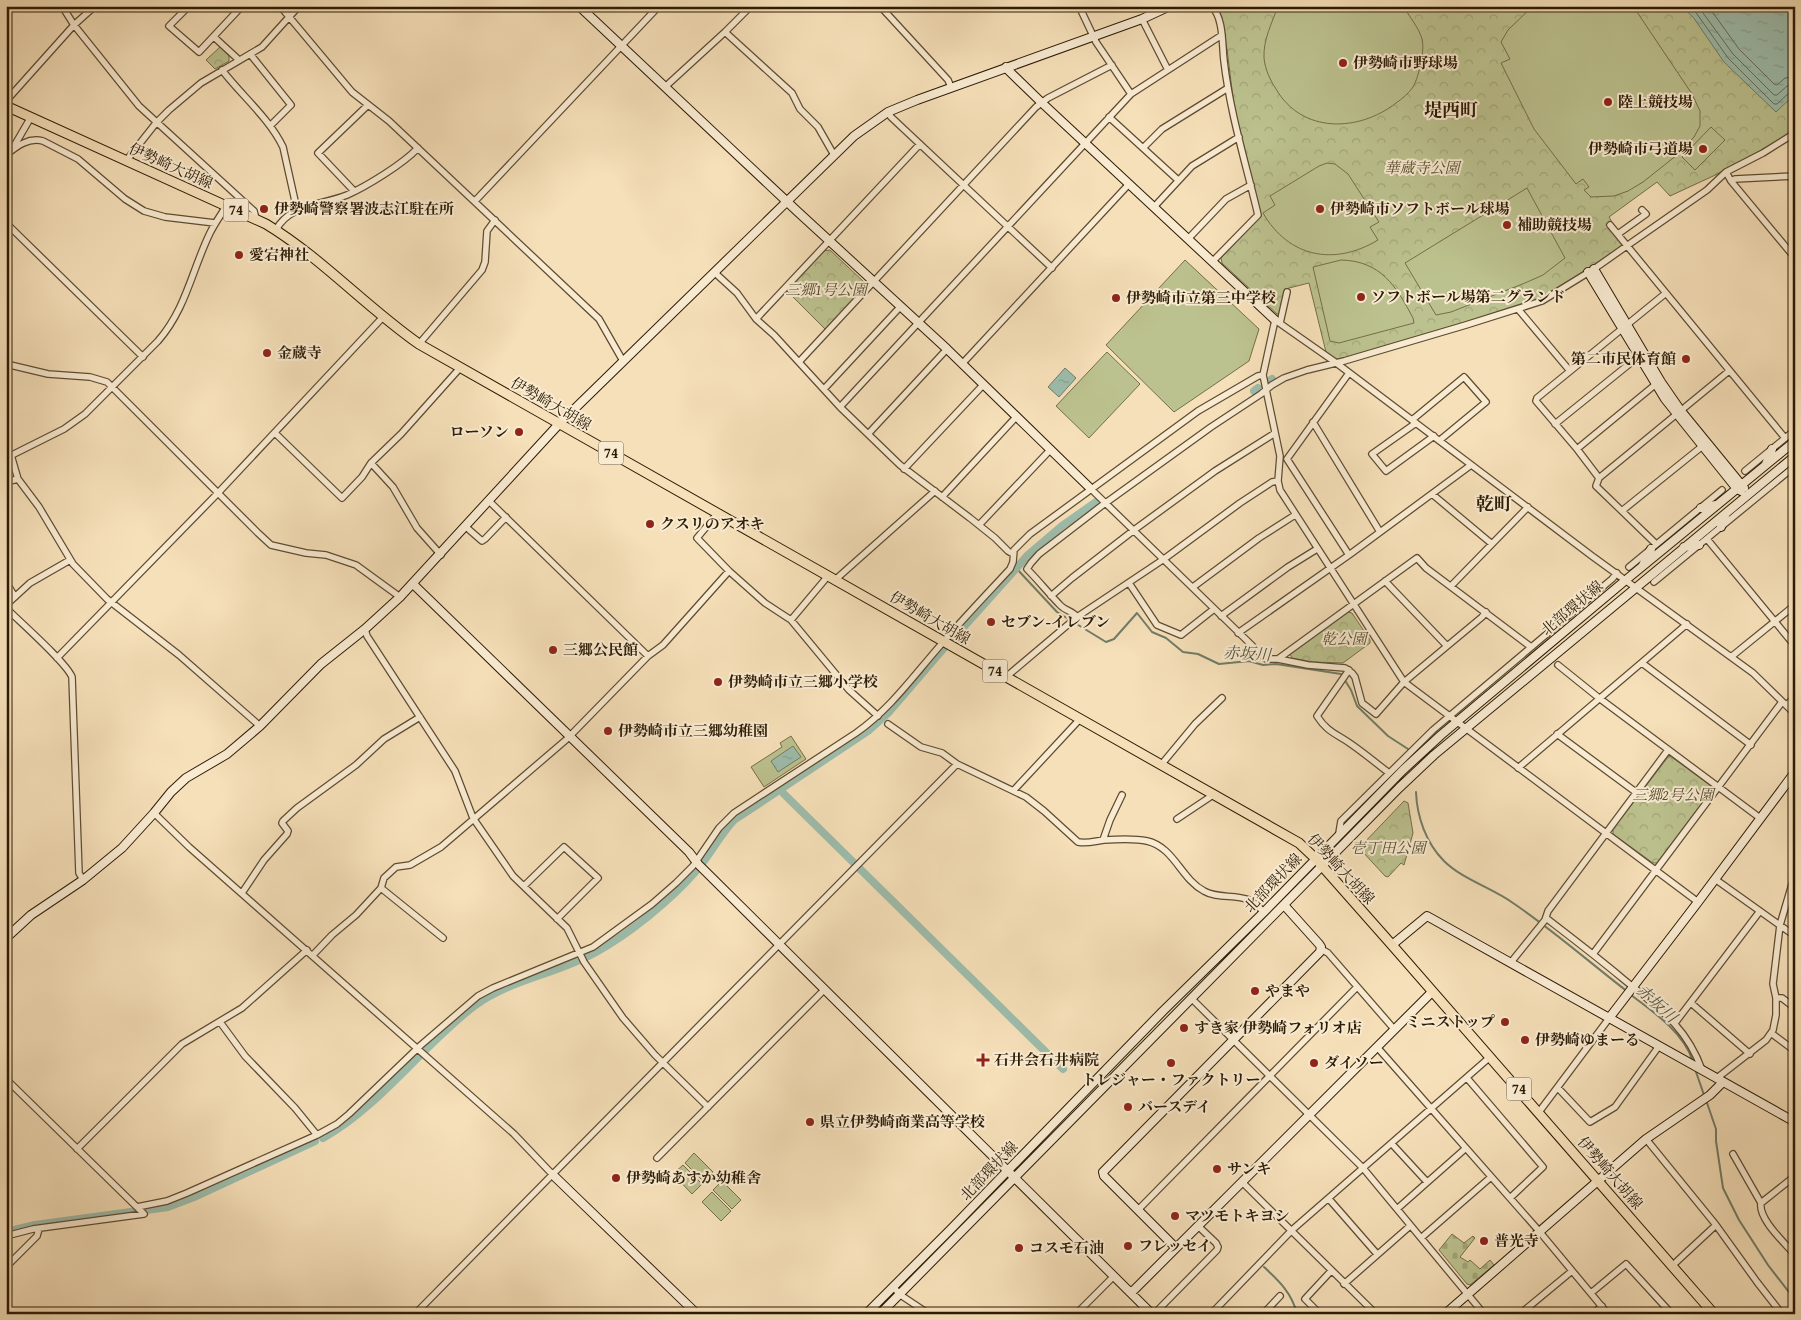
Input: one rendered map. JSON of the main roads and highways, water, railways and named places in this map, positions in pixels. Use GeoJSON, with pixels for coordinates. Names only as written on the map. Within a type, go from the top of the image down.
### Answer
{"type":"FeatureCollection","features":[{"type":"Feature","properties":{"kind":"main road","name":"伊勢崎大胡線"},"geometry":{"type":"LineString","coordinates":[[6,106],[256,219],[276,230],[302,247],[384,317],[419,344],[1299,843],[1316,858],[1714,1314]]}},
{"type":"Feature","properties":{"kind":"water"},"geometry":{"type":"Polygon","coordinates":[[[1681,6],[1795,6],[1795,94],[1776,112],[1724,62],[1693,17],[1681,6]]]}},
{"type":"Feature","properties":{"kind":"water"},"geometry":{"type":"Polygon","coordinates":[[[1065,368],[1076,378],[1059,397],[1048,387],[1065,368]]]}},
{"type":"Feature","properties":{"kind":"water"},"geometry":{"type":"Polygon","coordinates":[[[793,746],[801,757],[778,772],[771,761],[793,746]]]}},
{"type":"Feature","properties":{"kind":"waterway"},"geometry":{"type":"LineString","coordinates":[[1254,391],[1258,388]]}},
{"type":"Feature","properties":{"kind":"waterway","name":"赤坂川"},"geometry":{"type":"LineString","coordinates":[[950,642],[1028,555],[1062,526],[1096,502]]}},
{"type":"Feature","properties":{"kind":"waterway","name":"赤坂川"},"geometry":{"type":"LineString","coordinates":[[1016,568],[1057,612],[1106,642],[1114,639],[1137,613],[1152,632],[1166,638],[1183,652],[1198,654],[1219,664],[1249,661],[1263,665],[1276,664],[1341,674],[1351,690],[1357,706],[1388,736],[1408,749]]}},
{"type":"Feature","properties":{"kind":"waterway"},"geometry":{"type":"LineString","coordinates":[[323,1138],[364,1109],[474,1006],[503,989],[581,960],[609,945],[649,916],[696,871],[734,820],[868,731],[889,712],[944,648]]}},
{"type":"Feature","properties":{"kind":"waterway","name":"赤坂川"},"geometry":{"type":"LineString","coordinates":[[1416,792],[1418,811],[1427,838],[1444,861],[1459,873],[1528,913],[1628,992]]}},
{"type":"Feature","properties":{"kind":"waterway"},"geometry":{"type":"LineString","coordinates":[[784,794],[1063,1069]]}},
{"type":"Feature","properties":{"kind":"waterway","name":"赤坂川"},"geometry":{"type":"LineString","coordinates":[[1631,995],[1668,1024],[1683,1042],[1693,1062]]}},
{"type":"Feature","properties":{"kind":"waterway","name":"赤坂川"},"geometry":{"type":"LineString","coordinates":[[1695,1069],[1704,1095]]}},
{"type":"Feature","properties":{"kind":"waterway","name":"赤坂川"},"geometry":{"type":"LineString","coordinates":[[1706,1100],[1716,1129],[1723,1188],[1739,1220],[1768,1265],[1795,1300]]}},
{"type":"Feature","properties":{"kind":"waterway"},"geometry":{"type":"LineString","coordinates":[[6,1232],[35,1225],[168,1207],[194,1197],[315,1141]]}},
{"type":"Feature","properties":{"kind":"waterway"},"geometry":{"type":"LineString","coordinates":[[1264,1267],[1280,1282],[1292,1300],[1297,1314]]}},
{"type":"Feature","properties":{"kind":"place","name":"伊勢崎市野球場"},"geometry":{"type":"Point","coordinates":[1343,63]}},
{"type":"Feature","properties":{"kind":"place","name":"陸上競技場"},"geometry":{"type":"Point","coordinates":[1608,102]}},
{"type":"Feature","properties":{"kind":"place","name":"伊勢崎市弓道場"},"geometry":{"type":"Point","coordinates":[1703,149]}},
{"type":"Feature","properties":{"kind":"place","name":"伊勢崎警察署波志江駐在所"},"geometry":{"type":"Point","coordinates":[264,209]}},
{"type":"Feature","properties":{"kind":"place","name":"伊勢崎市ソフトボール球場"},"geometry":{"type":"Point","coordinates":[1320,209]}},
{"type":"Feature","properties":{"kind":"place","name":"補助競技場"},"geometry":{"type":"Point","coordinates":[1507,225]}},
{"type":"Feature","properties":{"kind":"place","name":"愛宕神社"},"geometry":{"type":"Point","coordinates":[239,255]}},
{"type":"Feature","properties":{"kind":"place","name":"ソフトボール場第二グランド"},"geometry":{"type":"Point","coordinates":[1361,297]}},
{"type":"Feature","properties":{"kind":"place","name":"伊勢崎市立第三中学校"},"geometry":{"type":"Point","coordinates":[1116,298]}},
{"type":"Feature","properties":{"kind":"place","name":"金蔵寺"},"geometry":{"type":"Point","coordinates":[267,353]}},
{"type":"Feature","properties":{"kind":"place","name":"第二市民体育館"},"geometry":{"type":"Point","coordinates":[1686,359]}},
{"type":"Feature","properties":{"kind":"place","name":"ローソン"},"geometry":{"type":"Point","coordinates":[519,432]}},
{"type":"Feature","properties":{"kind":"place","name":"クスリのアオキ"},"geometry":{"type":"Point","coordinates":[650,524]}},
{"type":"Feature","properties":{"kind":"place","name":"セブン-イレブン"},"geometry":{"type":"Point","coordinates":[991,622]}},
{"type":"Feature","properties":{"kind":"place","name":"三郷公民館"},"geometry":{"type":"Point","coordinates":[553,650]}},
{"type":"Feature","properties":{"kind":"place","name":"伊勢崎市立三郷小学校"},"geometry":{"type":"Point","coordinates":[718,682]}},
{"type":"Feature","properties":{"kind":"place","name":"伊勢崎市立三郷幼稚園"},"geometry":{"type":"Point","coordinates":[608,731]}},
{"type":"Feature","properties":{"kind":"place","name":"やまや"},"geometry":{"type":"Point","coordinates":[1255,991]}},
{"type":"Feature","properties":{"kind":"place","name":"ミニストップ"},"geometry":{"type":"Point","coordinates":[1505,1022]}},
{"type":"Feature","properties":{"kind":"place","name":"すき家 伊勢崎フォリオ店"},"geometry":{"type":"Point","coordinates":[1184,1028]}},
{"type":"Feature","properties":{"kind":"place","name":"伊勢崎ゆまーる"},"geometry":{"type":"Point","coordinates":[1525,1040]}},
{"type":"Feature","properties":{"kind":"place","name":"石井会石井病院"},"geometry":{"type":"Point","coordinates":[983,1060]}},
{"type":"Feature","properties":{"kind":"place","name":"トレジャー・ファクトリー"},"geometry":{"type":"Point","coordinates":[1171,1063]}},
{"type":"Feature","properties":{"kind":"place","name":"ダイソー"},"geometry":{"type":"Point","coordinates":[1314,1063]}},
{"type":"Feature","properties":{"kind":"place","name":"バースデイ"},"geometry":{"type":"Point","coordinates":[1128,1107]}},
{"type":"Feature","properties":{"kind":"place","name":"県立伊勢崎商業高等学校"},"geometry":{"type":"Point","coordinates":[810,1122]}},
{"type":"Feature","properties":{"kind":"place","name":"サンキ"},"geometry":{"type":"Point","coordinates":[1217,1169]}},
{"type":"Feature","properties":{"kind":"place","name":"伊勢崎あすか幼稚舎"},"geometry":{"type":"Point","coordinates":[616,1178]}},
{"type":"Feature","properties":{"kind":"place","name":"マツモトキヨシ"},"geometry":{"type":"Point","coordinates":[1175,1216]}},
{"type":"Feature","properties":{"kind":"place","name":"普光寺"},"geometry":{"type":"Point","coordinates":[1484,1241]}},
{"type":"Feature","properties":{"kind":"place","name":"フレッセイ"},"geometry":{"type":"Point","coordinates":[1128,1246]}},
{"type":"Feature","properties":{"kind":"place","name":"コスモ石油"},"geometry":{"type":"Point","coordinates":[1019,1248]}},
{"type":"Feature","properties":{"kind":"district","name":"堤西町"},"geometry":{"type":"Point","coordinates":[1451,110]}},
{"type":"Feature","properties":{"kind":"district","name":"乾町"},"geometry":{"type":"Point","coordinates":[1494,504]}},
{"type":"Feature","properties":{"kind":"park label","name":"華蔵寺公園"},"geometry":{"type":"Point","coordinates":[1422,168]}},
{"type":"Feature","properties":{"kind":"park label","name":"三郷1号公園"},"geometry":{"type":"Point","coordinates":[826,290]}},
{"type":"Feature","properties":{"kind":"park label","name":"乾公園"},"geometry":{"type":"Point","coordinates":[1344,639]}},
{"type":"Feature","properties":{"kind":"park label","name":"三郷2号公園"},"geometry":{"type":"Point","coordinates":[1673,795]}},
{"type":"Feature","properties":{"kind":"park label","name":"壱丁田公園"},"geometry":{"type":"Point","coordinates":[1388,848]}}]}
